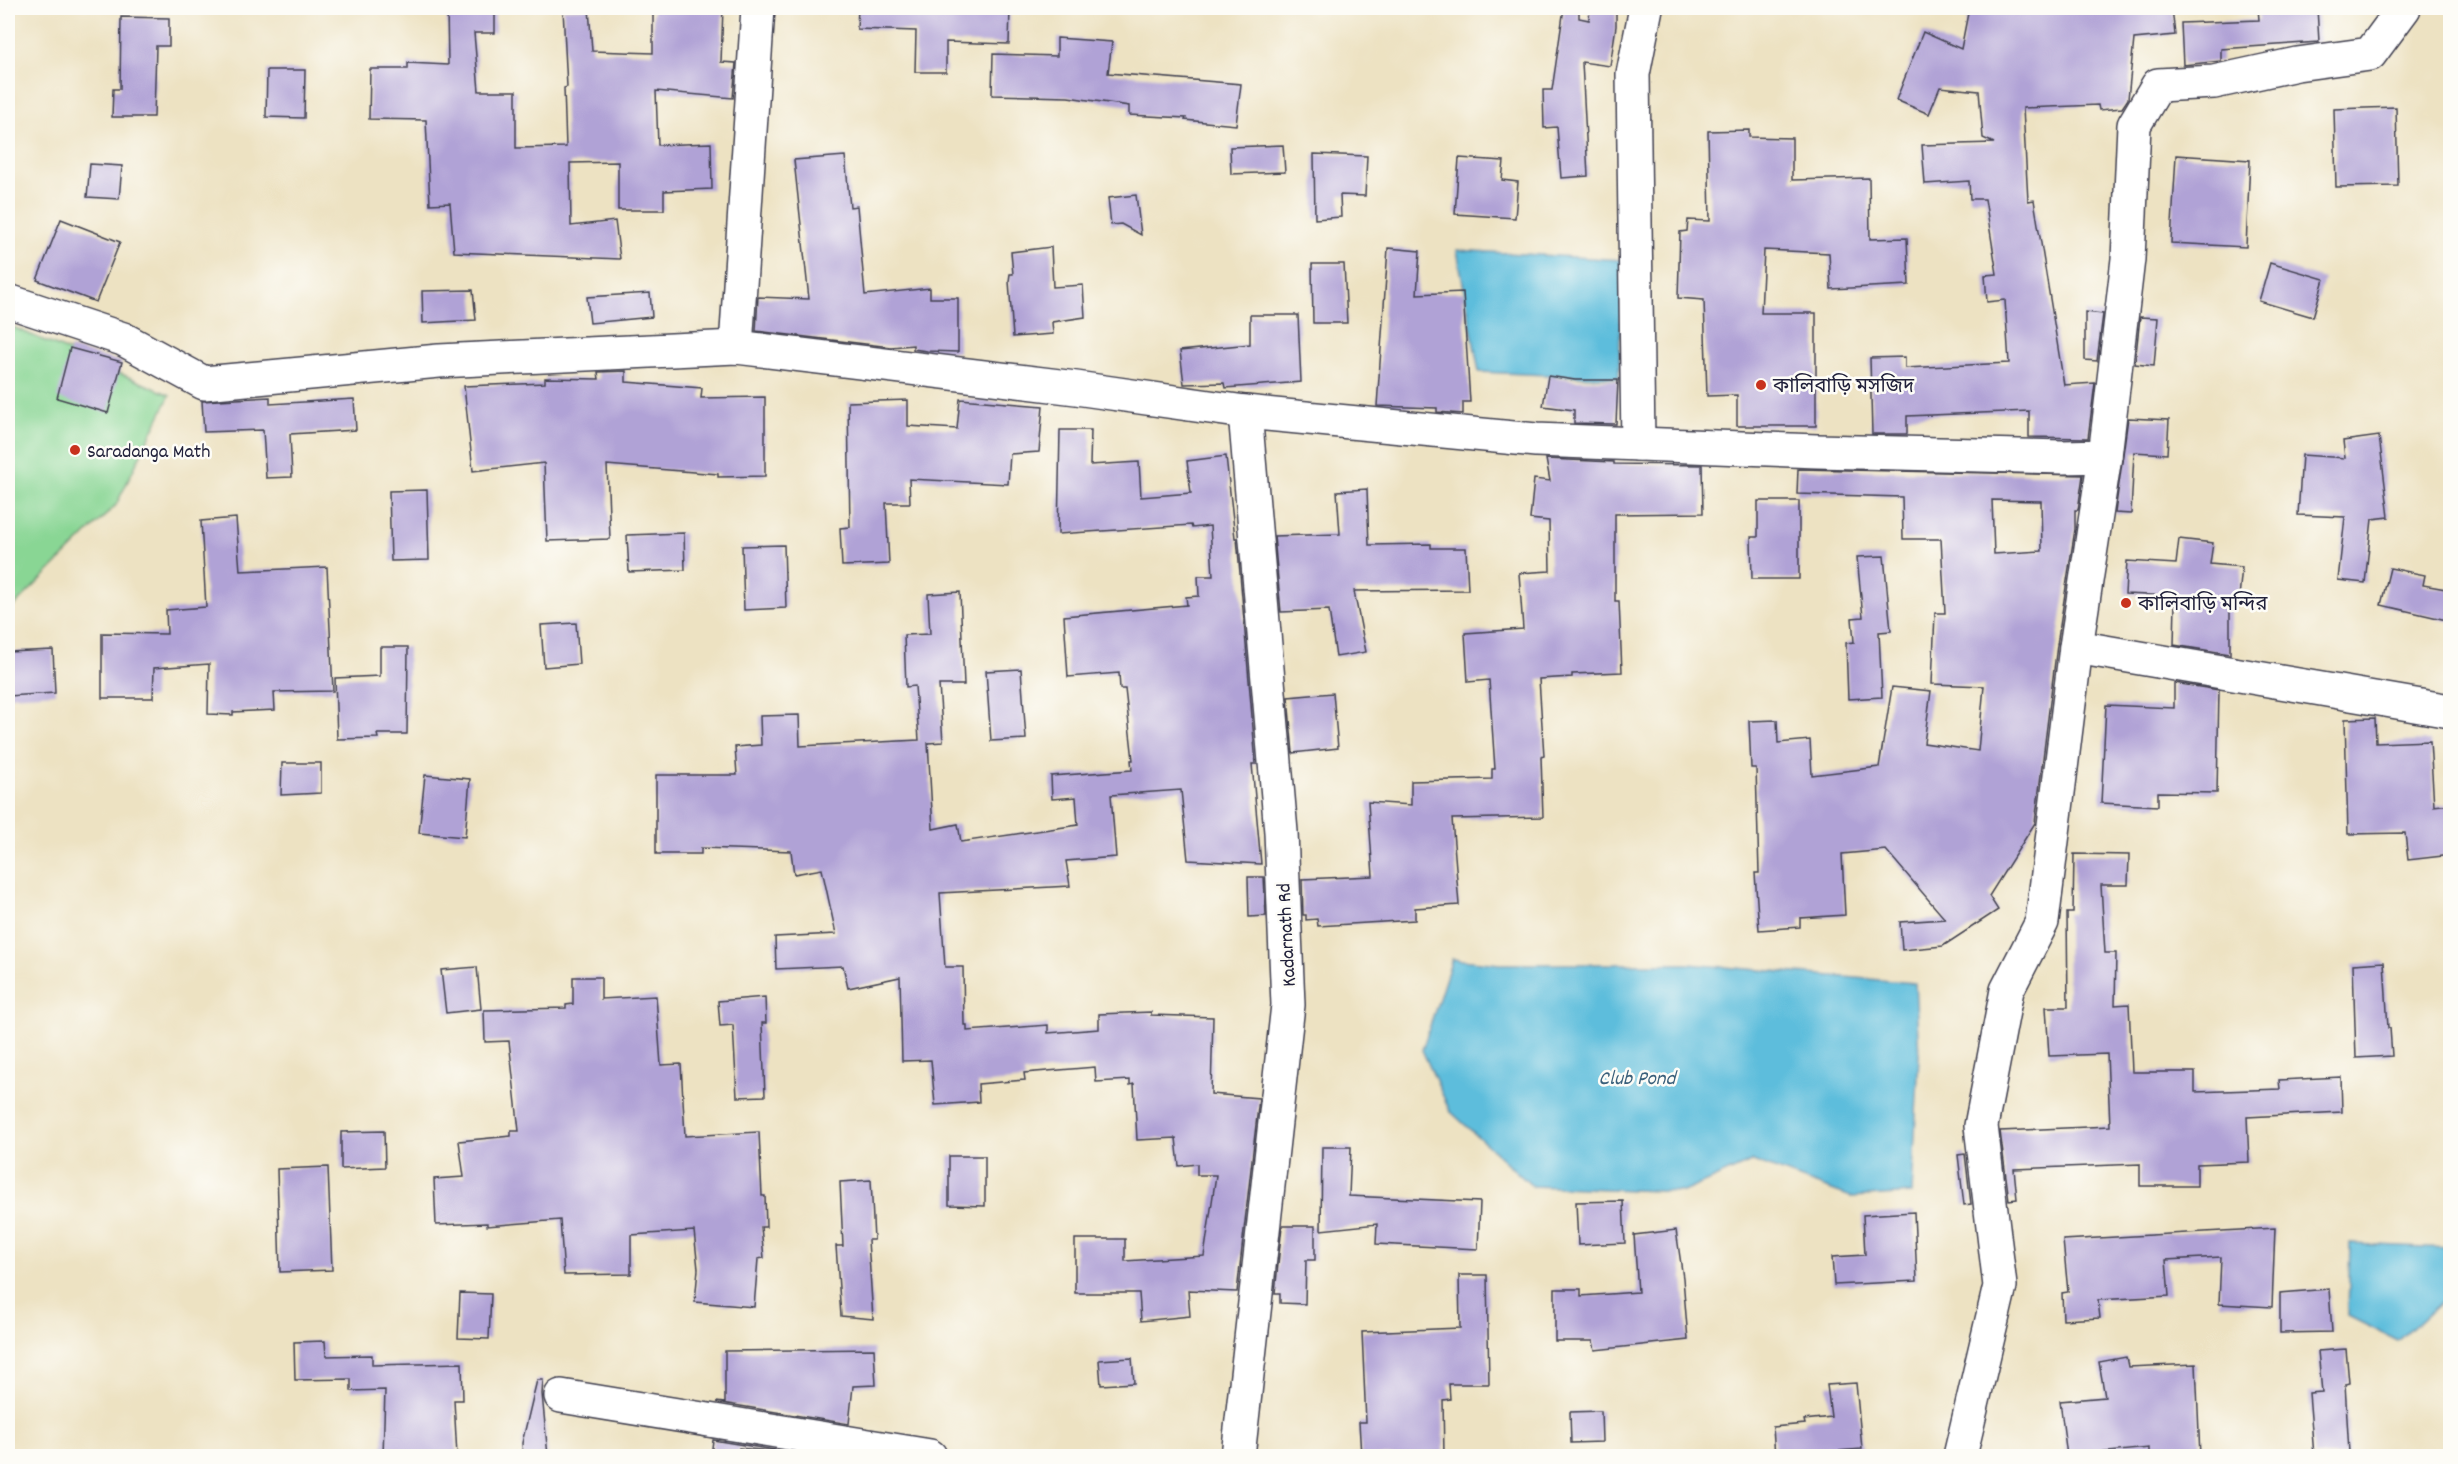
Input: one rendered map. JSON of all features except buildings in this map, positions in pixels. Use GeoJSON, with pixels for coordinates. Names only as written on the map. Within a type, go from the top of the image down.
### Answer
{"type":"FeatureCollection","features":[{"type":"Feature","properties":{"kind":"street"},"geometry":{"type":"LineString","coordinates":[[736,347],[758,8]]}},
{"type":"Feature","properties":{"kind":"street"},"geometry":{"type":"LineString","coordinates":[[1638,444],[1633,74],[1646,8]]}},
{"type":"Feature","properties":{"kind":"street"},"geometry":{"type":"LineString","coordinates":[[1960,1456],[2000,1286],[1981,1126],[2007,990],[2042,921],[2076,647],[2105,456],[2128,259],[2134,124],[2158,85],[2214,82],[2297,64],[2370,54],[2404,8]]}},
{"type":"Feature","properties":{"kind":"street"},"geometry":{"type":"LineString","coordinates":[[8,301],[123,339],[204,383],[439,361],[736,347],[1076,388],[1245,412],[1536,440],[2062,457],[2105,456]]}},
{"type":"Feature","properties":{"kind":"street","name":"Kadarnath Rd"},"geometry":{"type":"LineString","coordinates":[[1238,1456],[1288,1005],[1281,832],[1245,412]]}},
{"type":"Feature","properties":{"kind":"street"},"geometry":{"type":"LineString","coordinates":[[2076,647],[2451,711]]}},
{"type":"Feature","properties":{"kind":"street"},"geometry":{"type":"LineString","coordinates":[[561,1396],[930,1456]]}},
{"type":"Feature","properties":{"kind":"green space","name":"Saradanga Math"},"geometry":{"type":"Polygon","coordinates":[[[8,325],[170,395],[116,505],[8,612],[8,325]]]}},
{"type":"Feature","properties":{"kind":"water"},"geometry":{"type":"Polygon","coordinates":[[[1457,250],[1622,260],[1619,378],[1479,372],[1457,250]]]}},
{"type":"Feature","properties":{"kind":"water","name":"Club Pond"},"geometry":{"type":"Polygon","coordinates":[[[1452,959],[1500,964],[1688,964],[1915,983],[1919,1055],[1912,1193],[1851,1197],[1753,1161],[1683,1192],[1532,1186],[1450,1111],[1422,1050],[1452,959]]]}},
{"type":"Feature","properties":{"kind":"water"},"geometry":{"type":"Polygon","coordinates":[[[2350,1244],[2450,1248],[2450,1284],[2444,1299],[2398,1341],[2348,1316],[2350,1244]]]}},
{"type":"Feature","properties":{"kind":"place","name":"কালিবাড়ি মসজিদ"},"geometry":{"type":"Point","coordinates":[1761,385]}},
{"type":"Feature","properties":{"kind":"place","name":"Saradanga Math"},"geometry":{"type":"Point","coordinates":[75,450]}},
{"type":"Feature","properties":{"kind":"place","name":"কালিবাড়ি মন্দির"},"geometry":{"type":"Point","coordinates":[2126,603]}}]}
